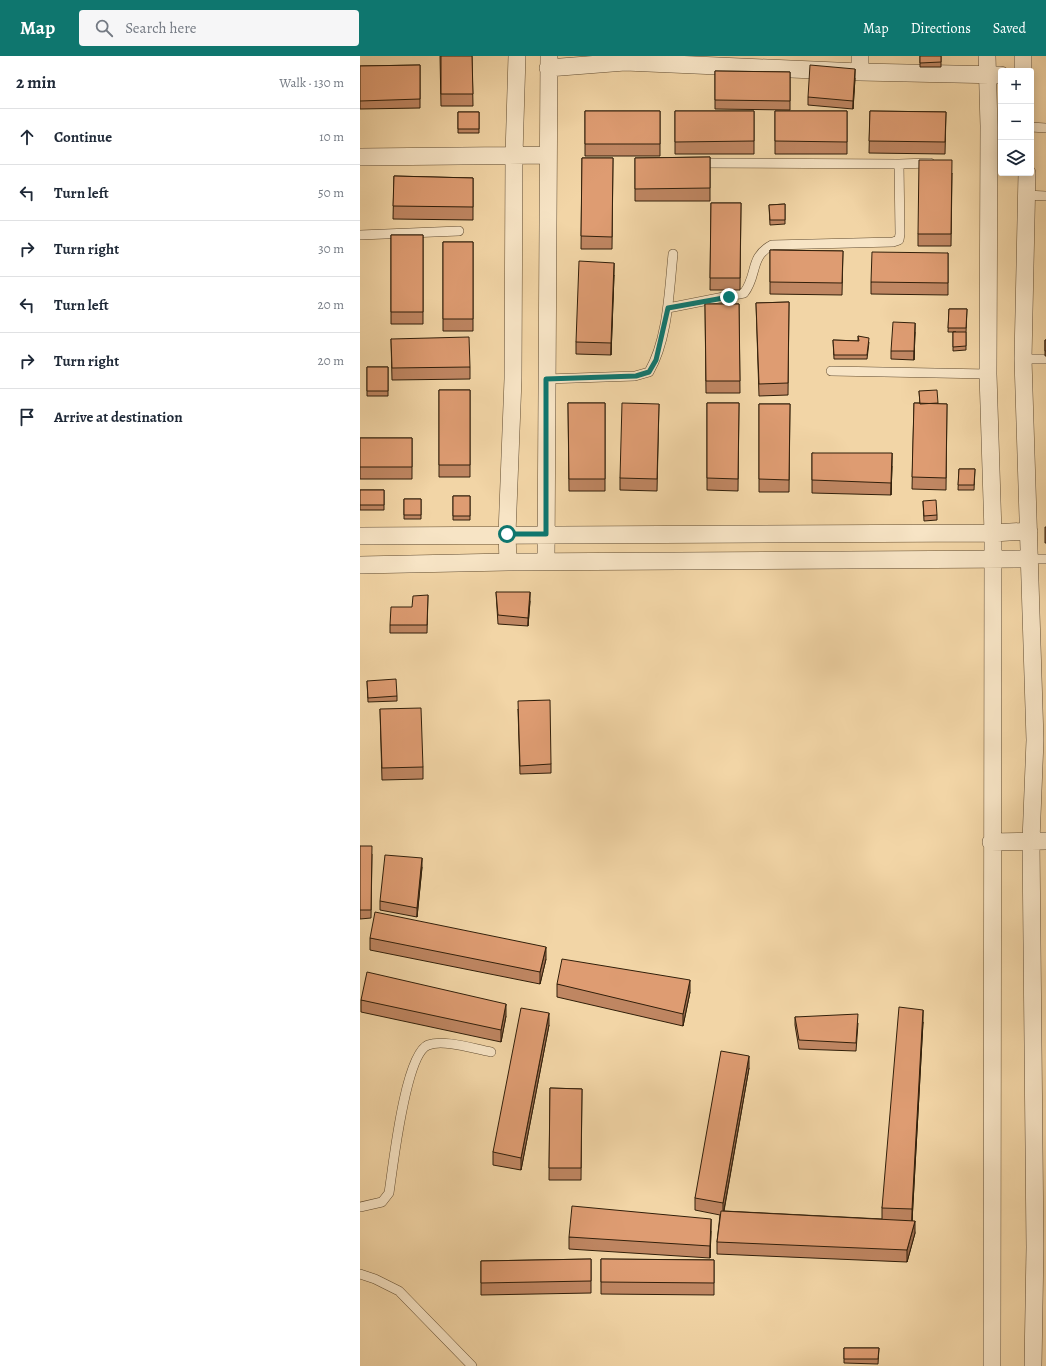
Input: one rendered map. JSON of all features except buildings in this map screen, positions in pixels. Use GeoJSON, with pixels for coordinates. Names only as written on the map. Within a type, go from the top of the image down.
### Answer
{"type":"FeatureCollection","features":[{"type":"Feature","properties":{"kind":"street"},"geometry":{"type":"LineString","coordinates":[[508,562],[507,534],[513,379],[514,155],[517,56]]}},
{"type":"Feature","properties":{"kind":"street"},"geometry":{"type":"LineString","coordinates":[[987,56],[994,75],[989,126],[988,374],[993,533],[991,842],[992,1366]]}},
{"type":"Feature","properties":{"kind":"street"},"geometry":{"type":"LineString","coordinates":[[1023,56],[1023,68]]}},
{"type":"Feature","properties":{"kind":"street"},"geometry":{"type":"LineString","coordinates":[[546,562],[548,62],[625,59],[860,64],[994,75]]}},
{"type":"Feature","properties":{"kind":"street"},"geometry":{"type":"LineString","coordinates":[[360,157],[547,155]]}},
{"type":"Feature","properties":{"kind":"street"},"geometry":{"type":"LineString","coordinates":[[1027,176],[1023,358],[1029,531],[1038,559],[1040,740],[1038,841],[1040,1252],[1033,1366]]}},
{"type":"Feature","properties":{"kind":"street"},"geometry":{"type":"LineString","coordinates":[[360,536],[507,534],[993,533],[1029,531]]}},
{"type":"Feature","properties":{"kind":"street"},"geometry":{"type":"LineString","coordinates":[[360,565],[508,562],[993,561],[1038,559]]}},
{"type":"Feature","properties":{"kind":"street"},"geometry":{"type":"LineString","coordinates":[[991,842],[1038,841]]}},
{"type":"Feature","properties":{"kind":"lane"},"geometry":{"type":"LineString","coordinates":[[1034,127],[1046,128]]}},
{"type":"Feature","properties":{"kind":"lane"},"geometry":{"type":"LineString","coordinates":[[687,163],[899,164],[934,162]]}},
{"type":"Feature","properties":{"kind":"lane"},"geometry":{"type":"LineString","coordinates":[[668,308],[744,293],[751,284],[756,260],[762,250],[772,244],[894,242],[899,240],[899,164]]}},
{"type":"Feature","properties":{"kind":"lane"},"geometry":{"type":"LineString","coordinates":[[1026,195],[1046,196]]}},
{"type":"Feature","properties":{"kind":"lane"},"geometry":{"type":"LineString","coordinates":[[360,235],[459,231]]}},
{"type":"Feature","properties":{"kind":"lane"},"geometry":{"type":"LineString","coordinates":[[546,379],[636,376],[649,372],[656,360],[668,308],[673,254]]}},
{"type":"Feature","properties":{"kind":"lane"},"geometry":{"type":"LineString","coordinates":[[1023,358],[1046,358]]}},
{"type":"Feature","properties":{"kind":"lane"},"geometry":{"type":"LineString","coordinates":[[831,371],[988,374]]}},
{"type":"Feature","properties":{"kind":"lane"},"geometry":{"type":"LineString","coordinates":[[360,1207],[382,1202],[389,1193],[405,1092],[419,1052],[426,1046],[438,1042],[491,1052]]}},
{"type":"Feature","properties":{"kind":"lane"},"geometry":{"type":"LineString","coordinates":[[360,1274],[375,1279],[399,1291],[472,1366]]}},
{"type":"Feature","properties":{"kind":"route"},"geometry":{"type":"LineString","coordinates":[[507,534],[546,534],[546,379],[636,376],[649,372],[656,360],[668,308],[729,297]]}}]}
